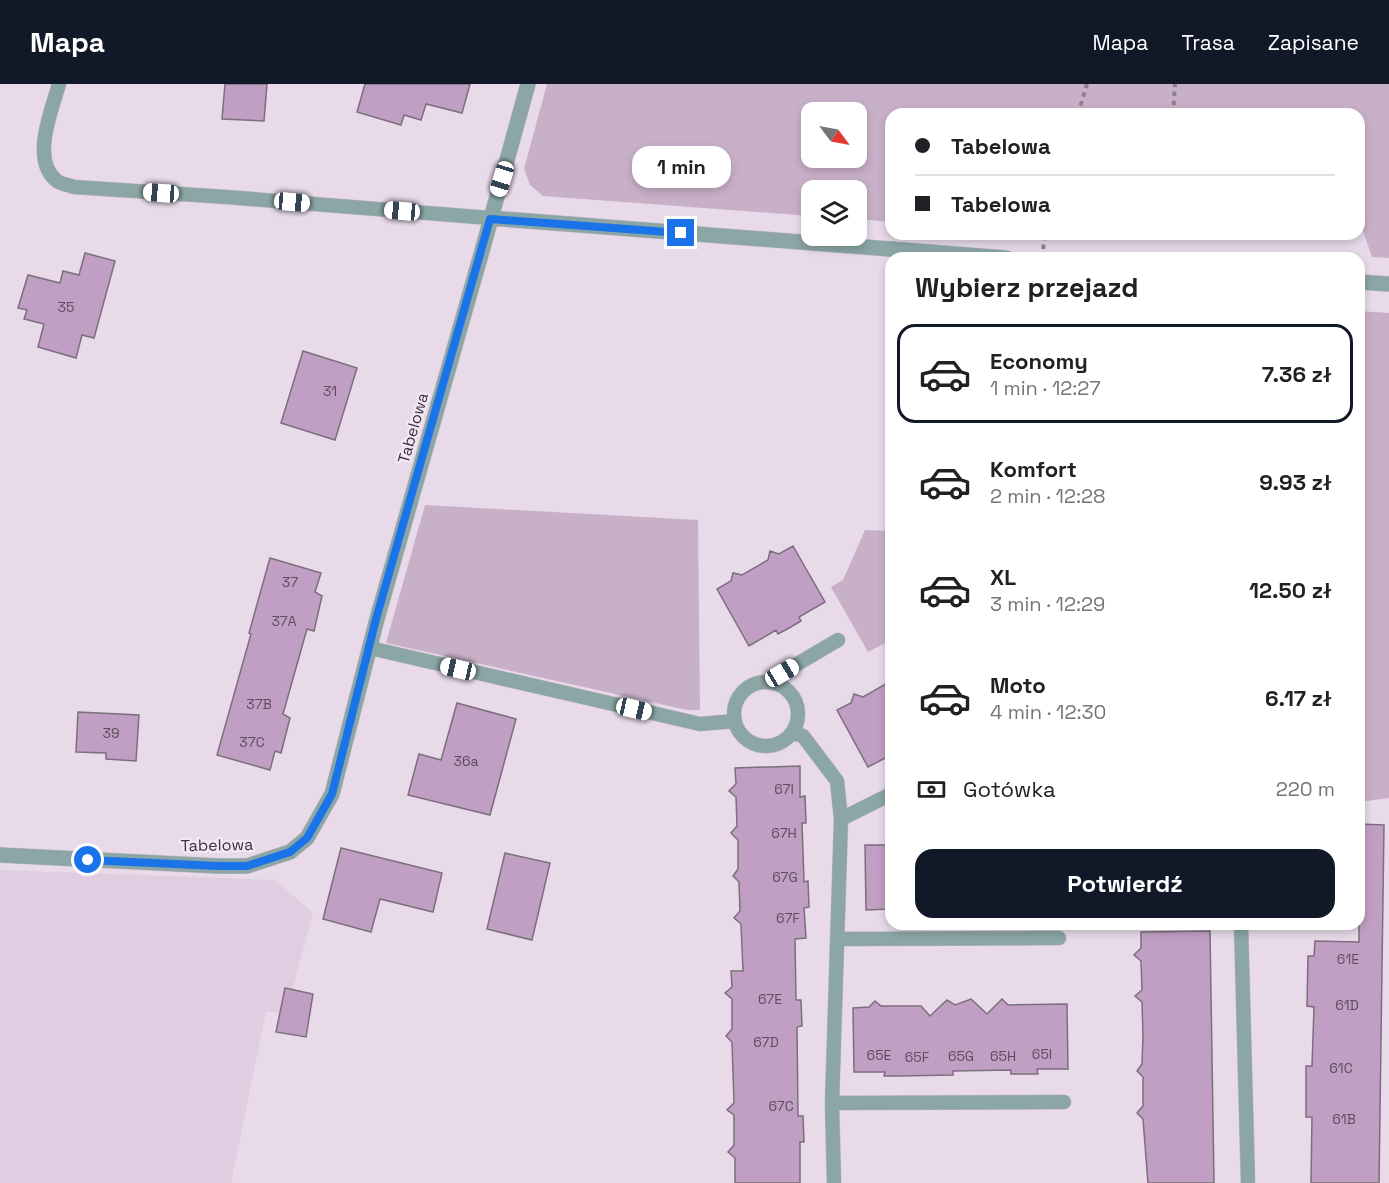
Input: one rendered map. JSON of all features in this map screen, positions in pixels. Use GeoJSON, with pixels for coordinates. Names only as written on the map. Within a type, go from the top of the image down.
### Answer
{"type":"FeatureCollection","features":[{"type":"Feature","properties":{"kind":"street","name":"Tabelowa"},"geometry":{"type":"LineString","coordinates":[[0,855],[247,866],[290,852],[307,838],[332,794],[370,648],[528,84]]}},
{"type":"Feature","properties":{"kind":"street"},"geometry":{"type":"LineString","coordinates":[[490,219],[927,252]]}},
{"type":"Feature","properties":{"kind":"street"},"geometry":{"type":"LineString","coordinates":[[1365,282],[1389,284]]}},
{"type":"Feature","properties":{"kind":"lane"},"geometry":{"type":"LineString","coordinates":[[59,84],[43,141],[45,164],[57,181],[74,187],[490,219]]}},
{"type":"Feature","properties":{"kind":"lane"},"geometry":{"type":"LineString","coordinates":[[777,684],[782,673],[838,640]]}},
{"type":"Feature","properties":{"kind":"lane"},"geometry":{"type":"LineString","coordinates":[[370,648],[700,724],[735,721]]}},
{"type":"Feature","properties":{"kind":"lane"},"geometry":{"type":"LineString","coordinates":[[760,683],[777,684],[790,692],[796,701],[797,723],[793,733],[775,745],[764,746],[745,739],[735,721],[734,711],[742,693],[750,686],[760,683]]}},
{"type":"Feature","properties":{"kind":"lane"},"geometry":{"type":"LineString","coordinates":[[793,733],[803,736],[837,782],[841,819],[832,1103],[834,1183]]}},
{"type":"Feature","properties":{"kind":"lane"},"geometry":{"type":"LineString","coordinates":[[841,819],[885,797]]}},
{"type":"Feature","properties":{"kind":"lane"},"geometry":{"type":"LineString","coordinates":[[1241,930],[1248,1183]]}},
{"type":"Feature","properties":{"kind":"lane"},"geometry":{"type":"LineString","coordinates":[[838,939],[1059,938]]}},
{"type":"Feature","properties":{"kind":"lane"},"geometry":{"type":"LineString","coordinates":[[832,1103],[1064,1102]]}},
{"type":"Feature","properties":{"kind":"path"},"geometry":{"type":"LineString","coordinates":[[1080,108],[1087,84]]}},
{"type":"Feature","properties":{"kind":"path"},"geometry":{"type":"LineString","coordinates":[[1173,108],[1175,84]]}},
{"type":"Feature","properties":{"kind":"shaded area"},"geometry":{"type":"Polygon","coordinates":[[[547,84],[1389,84],[1389,258],[1372,257],[1365,237],[1365,108],[885,108],[885,221],[867,220],[867,180],[801,180],[801,215],[543,196],[530,185],[524,169],[547,84]]]}},
{"type":"Feature","properties":{"kind":"shaded area"},"geometry":{"type":"Polygon","coordinates":[[[1365,311],[1389,313],[1389,798],[1365,801],[1365,311]]]}},
{"type":"Feature","properties":{"kind":"shaded area"},"geometry":{"type":"Polygon","coordinates":[[[425,505],[698,520],[700,710],[687,710],[386,643],[425,505]]]}},
{"type":"Feature","properties":{"kind":"shaded area"},"geometry":{"type":"Polygon","coordinates":[[[865,530],[885,531],[885,643],[868,652],[831,587],[843,580],[865,530]]]}},
{"type":"Feature","properties":{"kind":"shaded area"},"geometry":{"type":"Polygon","coordinates":[[[0,870],[275,880],[313,913],[286,1013],[266,1012],[231,1183],[0,1183],[0,870]]]}},
{"type":"Feature","properties":{"kind":"building"},"geometry":{"type":"Polygon","coordinates":[[[225,84],[267,84],[264,121],[222,119],[225,84]]]}},
{"type":"Feature","properties":{"kind":"building"},"geometry":{"type":"Polygon","coordinates":[[[365,84],[470,84],[462,113],[426,104],[421,120],[404,115],[401,125],[357,112],[365,84]]]}},
{"type":"Feature","properties":{"kind":"building"},"geometry":{"type":"Polygon","coordinates":[[[85,253],[115,261],[94,338],[82,335],[76,358],[38,347],[44,324],[24,319],[27,310],[18,308],[28,275],[60,283],[63,271],[79,275],[85,253]]]}},
{"type":"Feature","properties":{"kind":"building"},"geometry":{"type":"Polygon","coordinates":[[[303,351],[357,368],[335,440],[281,423],[303,351]]]}},
{"type":"Feature","properties":{"kind":"building"},"geometry":{"type":"Polygon","coordinates":[[[793,546],[825,602],[799,617],[801,621],[789,628],[778,634],[776,630],[749,646],[717,589],[731,581],[733,573],[742,575],[768,560],[770,551],[779,554],[793,546]]]}},
{"type":"Feature","properties":{"kind":"building"},"geometry":{"type":"Polygon","coordinates":[[[270,558],[321,573],[315,592],[322,596],[314,631],[307,629],[283,714],[290,718],[281,753],[275,751],[270,770],[217,755],[270,558]]]}},
{"type":"Feature","properties":{"kind":"building"},"geometry":{"type":"Polygon","coordinates":[[[885,684],[885,758],[868,767],[837,710],[851,703],[854,694],[863,697],[885,684]]]}},
{"type":"Feature","properties":{"kind":"building"},"geometry":{"type":"Polygon","coordinates":[[[457,703],[516,719],[490,815],[408,795],[419,754],[441,760],[457,703]]]}},
{"type":"Feature","properties":{"kind":"building"},"geometry":{"type":"Polygon","coordinates":[[[78,712],[139,715],[136,761],[106,759],[106,753],[76,752],[78,712]]]}},
{"type":"Feature","properties":{"kind":"building"},"geometry":{"type":"Polygon","coordinates":[[[800,766],[800,797],[805,796],[806,823],[802,823],[804,882],[808,881],[809,907],[804,908],[806,938],[795,939],[796,1000],[801,1000],[802,1026],[797,1027],[798,1116],[803,1116],[804,1142],[800,1142],[800,1183],[735,1183],[735,1158],[728,1152],[734,1145],[734,1115],[727,1110],[734,1103],[732,1042],[726,1036],[732,1029],[732,999],[725,993],[732,987],[731,971],[743,971],[741,924],[734,918],[740,911],[739,882],[733,876],[738,869],[738,840],[731,833],[737,826],[736,797],[729,791],[736,784],[735,768],[800,766]]]}},
{"type":"Feature","properties":{"kind":"building"},"geometry":{"type":"Polygon","coordinates":[[[1365,824],[1384,825],[1379,1183],[1311,1183],[1312,1117],[1306,1117],[1306,1066],[1312,1066],[1314,1007],[1307,1006],[1308,956],[1314,956],[1315,941],[1359,942],[1359,930],[1365,930],[1365,824]]]}},
{"type":"Feature","properties":{"kind":"building"},"geometry":{"type":"Polygon","coordinates":[[[865,845],[885,845],[885,909],[866,910],[865,845]]]}},
{"type":"Feature","properties":{"kind":"building"},"geometry":{"type":"Polygon","coordinates":[[[341,848],[442,873],[433,912],[380,899],[371,932],[323,919],[341,848]]]}},
{"type":"Feature","properties":{"kind":"building"},"geometry":{"type":"Polygon","coordinates":[[[505,853],[550,863],[532,940],[487,929],[505,853]]]}},
{"type":"Feature","properties":{"kind":"building"},"geometry":{"type":"Polygon","coordinates":[[[1210,931],[1214,1183],[1148,1183],[1143,1119],[1137,1113],[1143,1106],[1143,1077],[1137,1071],[1142,1064],[1143,1035],[1142,1002],[1135,996],[1142,990],[1141,961],[1134,955],[1141,948],[1141,932],[1210,931]]]}},
{"type":"Feature","properties":{"kind":"building"},"geometry":{"type":"Polygon","coordinates":[[[285,988],[313,994],[306,1037],[276,1032],[285,988]]]}},
{"type":"Feature","properties":{"kind":"building"},"geometry":{"type":"Polygon","coordinates":[[[971,999],[987,1014],[1002,999],[1008,1005],[1067,1004],[1068,1069],[1037,1069],[1038,1074],[1011,1074],[1011,1070],[953,1071],[953,1075],[898,1076],[884,1076],[885,1072],[854,1072],[853,1008],[869,1007],[875,1001],[881,1006],[921,1006],[930,1016],[947,1000],[955,1005],[971,999]]]}},
{"type":"Feature","properties":{"kind":"route"},"geometry":{"type":"LineString","coordinates":[[88,860],[247,866],[290,852],[307,838],[332,794],[376,619],[490,219],[681,233]]}}]}
